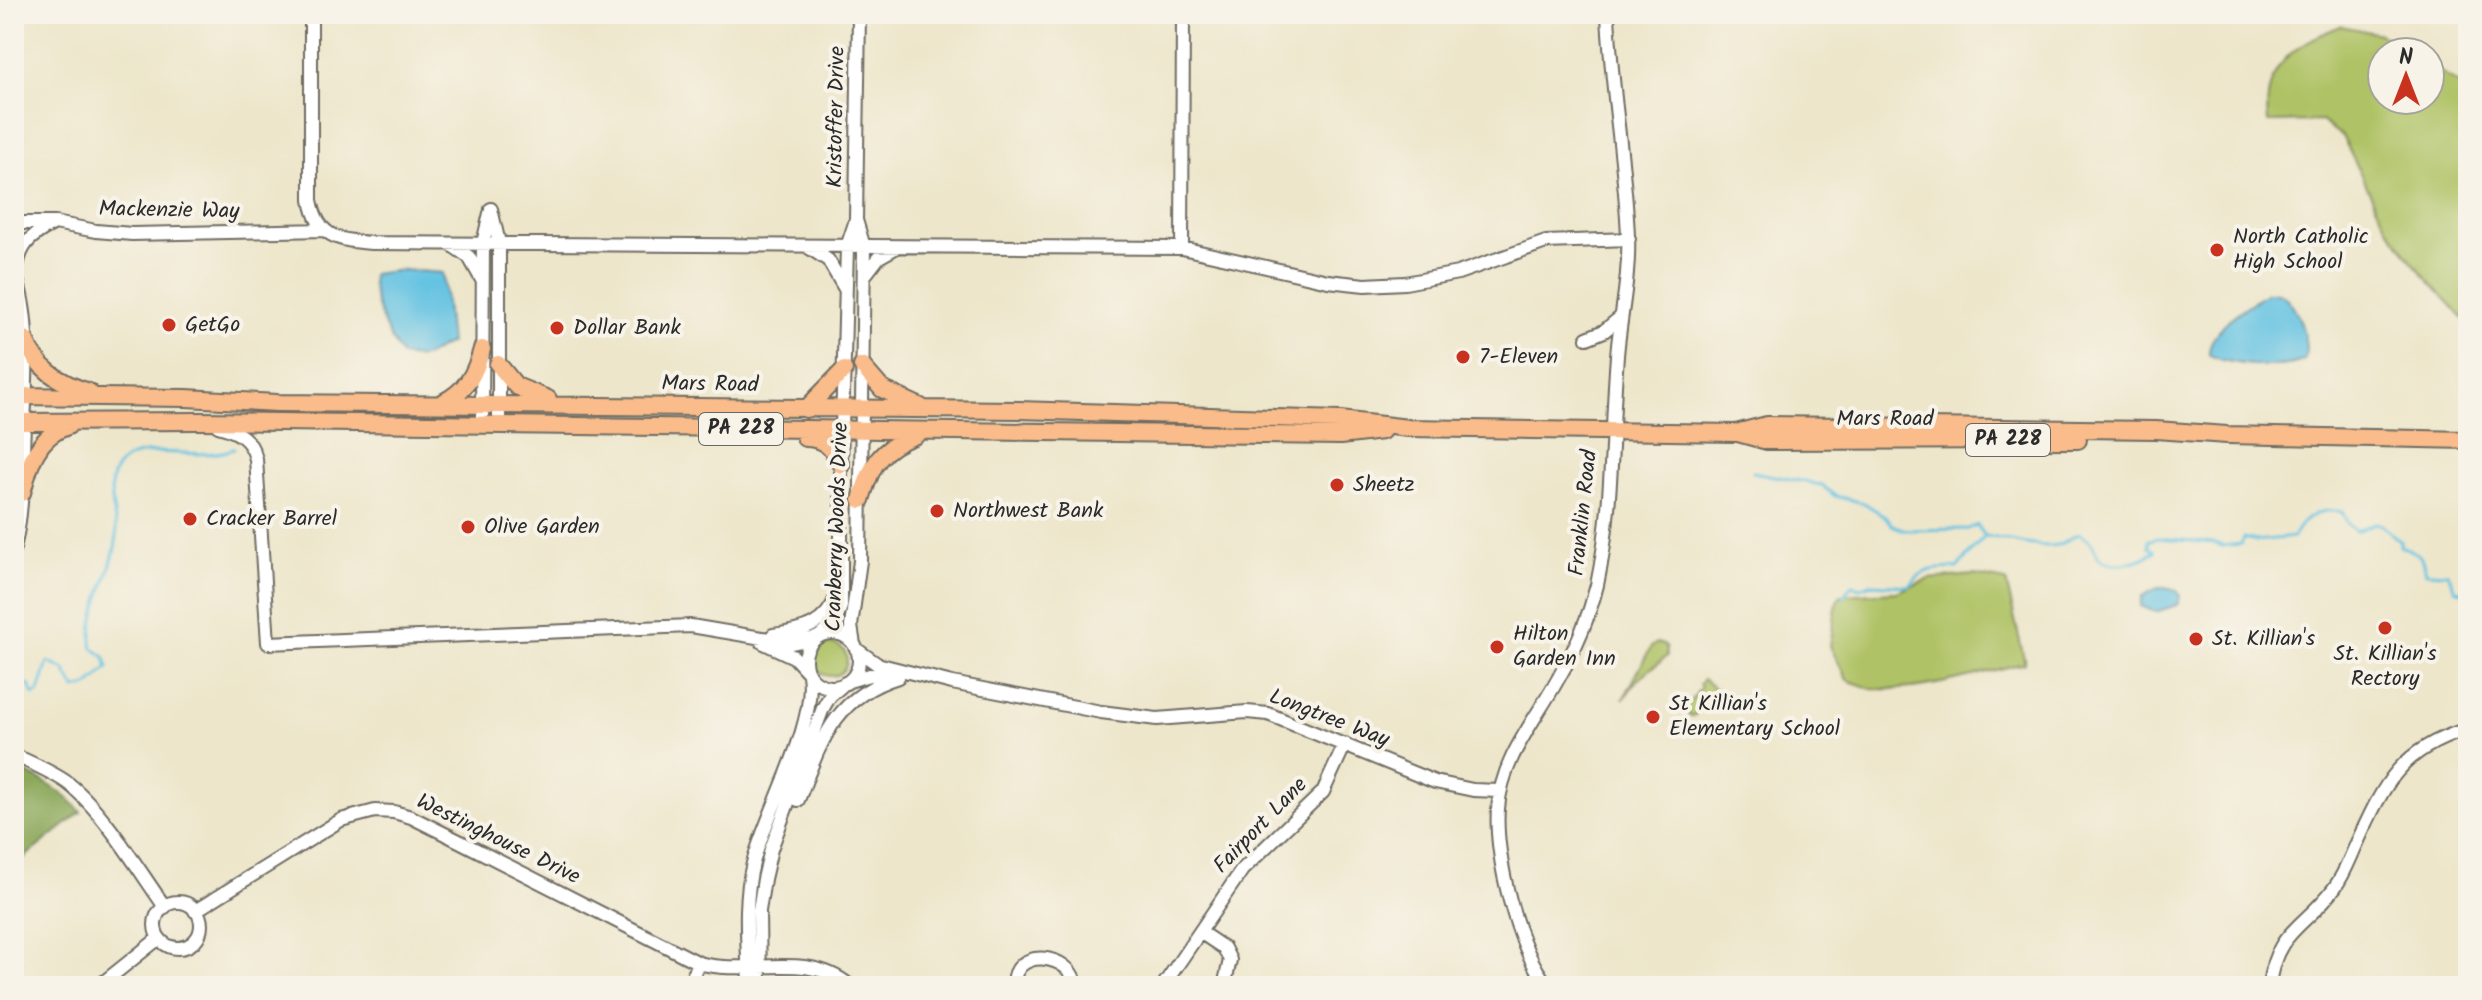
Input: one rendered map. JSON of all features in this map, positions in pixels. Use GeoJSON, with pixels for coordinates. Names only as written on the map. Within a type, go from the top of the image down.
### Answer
{"type":"FeatureCollection","features":[{"type":"Feature","properties":{"kind":"main road"},"geometry":{"type":"LineString","coordinates":[[25,339],[36,361],[57,378],[69,386],[106,397]]}},
{"type":"Feature","properties":{"kind":"main road"},"geometry":{"type":"LineString","coordinates":[[439,405],[458,395],[467,385],[476,370],[482,349]]}},
{"type":"Feature","properties":{"kind":"main road"},"geometry":{"type":"LineString","coordinates":[[498,364],[516,386],[565,405]]}},
{"type":"Feature","properties":{"kind":"main road"},"geometry":{"type":"LineString","coordinates":[[862,366],[882,389],[926,410]]}},
{"type":"Feature","properties":{"kind":"main road"},"geometry":{"type":"LineString","coordinates":[[806,409],[844,370]]}},
{"type":"Feature","properties":{"kind":"main road","name":"Mars Road"},"geometry":{"type":"LineString","coordinates":[[20,396],[277,403],[1019,410],[1340,420],[1404,428],[1736,433],[1767,425],[2156,430],[2227,435],[2468,440]]}},
{"type":"Feature","properties":{"kind":"main road","name":"Mars Road"},"geometry":{"type":"LineString","coordinates":[[19,422],[199,421],[1340,436],[1404,428]]}},
{"type":"Feature","properties":{"kind":"main road"},"geometry":{"type":"LineString","coordinates":[[22,493],[29,466],[40,445],[53,433],[77,423]]}},
{"type":"Feature","properties":{"kind":"main road"},"geometry":{"type":"LineString","coordinates":[[672,427],[745,436],[812,438],[832,449],[841,465]]}},
{"type":"Feature","properties":{"kind":"main road"},"geometry":{"type":"LineString","coordinates":[[861,500],[871,470],[882,454],[924,432]]}},
{"type":"Feature","properties":{"kind":"street"},"geometry":{"type":"LineString","coordinates":[[311,14],[311,200],[319,224],[337,239],[371,243],[1182,248],[1328,281],[1365,285],[1405,283],[1458,273],[1546,242],[1629,239]]}},
{"type":"Feature","properties":{"kind":"street","name":"Kristoffer Drive"},"geometry":{"type":"LineString","coordinates":[[859,14],[856,220],[864,247],[862,409]]}},
{"type":"Feature","properties":{"kind":"street"},"geometry":{"type":"LineString","coordinates":[[1182,248],[1183,14]]}},
{"type":"Feature","properties":{"kind":"street","name":"Franklin Road"},"geometry":{"type":"LineString","coordinates":[[1548,986],[1528,953],[1514,917],[1497,818],[1499,791],[1506,768],[1560,677],[1589,612],[1607,520],[1618,342],[1629,239],[1610,65],[1608,14]]}},
{"type":"Feature","properties":{"kind":"street"},"geometry":{"type":"LineString","coordinates":[[490,404],[498,364],[499,268],[499,243],[491,209],[483,243],[482,349],[490,426]]}},
{"type":"Feature","properties":{"kind":"street","name":"Kristoffer Drive"},"geometry":{"type":"LineString","coordinates":[[843,409],[847,247],[856,220]]}},
{"type":"Feature","properties":{"kind":"street","name":"Mackenzie Way"},"geometry":{"type":"LineString","coordinates":[[14,223],[55,223],[113,233],[298,233],[324,230]]}},
{"type":"Feature","properties":{"kind":"street"},"geometry":{"type":"LineString","coordinates":[[14,548],[22,493],[19,422],[25,339],[22,296],[15,273],[23,245],[33,235],[55,223]]}},
{"type":"Feature","properties":{"kind":"street"},"geometry":{"type":"LineString","coordinates":[[447,243],[469,257],[483,282]]}},
{"type":"Feature","properties":{"kind":"street"},"geometry":{"type":"LineString","coordinates":[[499,268],[512,253],[533,244]]}},
{"type":"Feature","properties":{"kind":"street"},"geometry":{"type":"LineString","coordinates":[[805,246],[828,260],[845,292]]}},
{"type":"Feature","properties":{"kind":"street"},"geometry":{"type":"LineString","coordinates":[[864,278],[879,257],[898,248]]}},
{"type":"Feature","properties":{"kind":"street"},"geometry":{"type":"LineString","coordinates":[[1618,342],[1587,338],[1604,331],[1621,317]]}},
{"type":"Feature","properties":{"kind":"street","name":"Cranberry Woods Drive"},"geometry":{"type":"LineString","coordinates":[[818,637],[835,623],[840,612],[843,409]]}},
{"type":"Feature","properties":{"kind":"street","name":"Cranberry Woods Drive"},"geometry":{"type":"LineString","coordinates":[[855,647],[851,626],[860,561],[862,409]]}},
{"type":"Feature","properties":{"kind":"street"},"geometry":{"type":"LineString","coordinates":[[199,421],[239,433],[252,446],[257,466],[268,643],[691,626],[792,643],[831,633],[842,635],[877,664],[952,683]]}},
{"type":"Feature","properties":{"kind":"street"},"geometry":{"type":"LineString","coordinates":[[748,635],[783,634],[817,624],[832,609],[840,585]]}},
{"type":"Feature","properties":{"kind":"street"},"geometry":{"type":"LineString","coordinates":[[748,635],[794,657],[824,686],[835,687],[869,675],[952,683]]}},
{"type":"Feature","properties":{"kind":"street"},"geometry":{"type":"LineString","coordinates":[[749,986],[767,864],[810,706],[806,652],[818,637]]}},
{"type":"Feature","properties":{"kind":"street"},"geometry":{"type":"LineString","coordinates":[[760,986],[747,910],[752,866],[764,827],[826,702],[857,668],[855,647]]}},
{"type":"Feature","properties":{"kind":"street"},"geometry":{"type":"LineString","coordinates":[[767,864],[786,832],[823,738],[841,711],[871,686],[898,677]]}},
{"type":"Feature","properties":{"kind":"street","name":"Longtree Way"},"geometry":{"type":"LineString","coordinates":[[952,683],[1101,712],[1157,719],[1259,712],[1435,782],[1473,790],[1499,791]]}},
{"type":"Feature","properties":{"kind":"street"},"geometry":{"type":"LineString","coordinates":[[2269,986],[2272,963],[2280,945],[2334,889],[2383,788],[2397,769],[2425,746],[2468,729]]}},
{"type":"Feature","properties":{"kind":"street","name":"Fairport Lane"},"geometry":{"type":"LineString","coordinates":[[1163,986],[1242,870],[1323,792],[1345,744]]}},
{"type":"Feature","properties":{"kind":"street"},"geometry":{"type":"LineString","coordinates":[[14,755],[59,777],[78,792],[165,907]]}},
{"type":"Feature","properties":{"kind":"street","name":"Westinghouse Drive"},"geometry":{"type":"LineString","coordinates":[[195,911],[341,820],[375,811],[394,812],[461,842],[699,963],[720,967],[816,968],[842,979],[850,986]]}},
{"type":"Feature","properties":{"kind":"street"},"geometry":{"type":"LineString","coordinates":[[180,903],[195,911],[200,931],[191,943],[176,948],[159,938],[156,919],[165,907],[180,903]]}},
{"type":"Feature","properties":{"kind":"street"},"geometry":{"type":"LineString","coordinates":[[1200,932],[1224,948],[1230,960],[1224,986]]}},
{"type":"Feature","properties":{"kind":"street"},"geometry":{"type":"LineString","coordinates":[[99,986],[159,938]]}},
{"type":"Feature","properties":{"kind":"street"},"geometry":{"type":"LineString","coordinates":[[1014,986],[1016,973],[1023,964],[1047,959],[1066,966],[1075,978],[1075,986]]}},
{"type":"Feature","properties":{"kind":"street"},"geometry":{"type":"LineString","coordinates":[[689,986],[699,963]]}},
{"type":"Feature","properties":{"kind":"green space"},"geometry":{"type":"Polygon","coordinates":[[[2341,26],[2383,36],[2366,36],[2366,116],[2446,116],[2446,77],[2468,91],[2468,324],[2414,264],[2386,225],[2342,136],[2321,121],[2268,122],[2267,103],[2276,72],[2295,50],[2341,26]]]}},
{"type":"Feature","properties":{"kind":"green space"},"geometry":{"type":"Polygon","coordinates":[[[1974,575],[2006,581],[2025,663],[1913,688],[1873,689],[1847,680],[1830,646],[1837,601],[1841,595],[1897,592],[1929,579],[1974,575]]]}},
{"type":"Feature","properties":{"kind":"green space"},"geometry":{"type":"Polygon","coordinates":[[[1657,643],[1666,646],[1667,656],[1637,680],[1623,700],[1651,647],[1657,643]]]}},
{"type":"Feature","properties":{"kind":"green space"},"geometry":{"type":"Polygon","coordinates":[[[831,644],[842,649],[847,660],[842,671],[831,676],[820,671],[815,660],[820,649],[831,644]]]}},
{"type":"Feature","properties":{"kind":"green space"},"geometry":{"type":"Polygon","coordinates":[[[1703,679],[1715,689],[1691,716],[1684,710],[1701,687],[1699,684],[1703,679]]]}},
{"type":"Feature","properties":{"kind":"green space"},"geometry":{"type":"Polygon","coordinates":[[[14,767],[50,786],[81,812],[14,866],[14,767]]]}},
{"type":"Feature","properties":{"kind":"water"},"geometry":{"type":"Polygon","coordinates":[[[403,270],[443,273],[450,343],[425,357],[402,356],[386,328],[374,293],[373,274],[403,270]]]}},
{"type":"Feature","properties":{"kind":"water"},"geometry":{"type":"Polygon","coordinates":[[[2267,293],[2279,293],[2297,314],[2306,344],[2304,360],[2284,365],[2257,365],[2230,362],[2209,355],[2210,345],[2222,327],[2267,293]]]}},
{"type":"Feature","properties":{"kind":"water"},"geometry":{"type":"Polygon","coordinates":[[[2158,588],[2171,588],[2178,592],[2177,605],[2156,612],[2140,606],[2142,596],[2158,588]]]}},
{"type":"Feature","properties":{"kind":"waterway"},"geometry":{"type":"LineString","coordinates":[[14,691],[21,685],[29,685],[34,695],[39,692],[48,662],[65,670],[75,689],[88,686],[108,668],[105,657],[93,648],[92,636],[96,610],[116,542],[111,485],[120,465],[130,457],[153,452],[208,454],[234,449]]}},
{"type":"Feature","properties":{"kind":"waterway"},"geometry":{"type":"LineString","coordinates":[[1753,472],[1821,485],[1835,496],[1864,503],[1885,516],[1892,525],[1905,530],[1968,529],[1977,525],[1985,536]]}},
{"type":"Feature","properties":{"kind":"waterway"},"geometry":{"type":"LineString","coordinates":[[1842,598],[1852,585],[1859,588],[1871,584],[1910,586],[1925,572],[1957,568],[1985,536],[2050,546],[2080,534],[2092,544],[2100,559],[2120,564],[2136,561],[2155,551],[2149,547],[2149,540],[2158,538],[2222,546],[2241,544],[2244,538],[2256,541],[2293,537],[2307,519],[2326,511],[2342,512],[2356,531],[2375,523],[2382,525],[2400,541],[2400,546],[2418,554],[2426,572],[2448,573],[2455,589],[2468,594]]}},
{"type":"Feature","properties":{"kind":"waterway"},"geometry":{"type":"LineString","coordinates":[[14,717],[21,724],[17,741]]}},
{"type":"Feature","properties":{"kind":"place","name":"North Catholic High School"},"geometry":{"type":"Point","coordinates":[2217,250]}},
{"type":"Feature","properties":{"kind":"place","name":"GetGo"},"geometry":{"type":"Point","coordinates":[169,325]}},
{"type":"Feature","properties":{"kind":"place","name":"Dollar Bank"},"geometry":{"type":"Point","coordinates":[557,328]}},
{"type":"Feature","properties":{"kind":"place","name":"7-Eleven"},"geometry":{"type":"Point","coordinates":[1463,357]}},
{"type":"Feature","properties":{"kind":"place","name":"Sheetz"},"geometry":{"type":"Point","coordinates":[1337,485]}},
{"type":"Feature","properties":{"kind":"place","name":"Northwest Bank"},"geometry":{"type":"Point","coordinates":[937,511]}},
{"type":"Feature","properties":{"kind":"place","name":"Cracker Barrel"},"geometry":{"type":"Point","coordinates":[190,519]}},
{"type":"Feature","properties":{"kind":"place","name":"Olive Garden"},"geometry":{"type":"Point","coordinates":[468,527]}},
{"type":"Feature","properties":{"kind":"place","name":"St. Killian's Rectory"},"geometry":{"type":"Point","coordinates":[2385,628]}},
{"type":"Feature","properties":{"kind":"place","name":"St. Killian's"},"geometry":{"type":"Point","coordinates":[2196,639]}},
{"type":"Feature","properties":{"kind":"place","name":"Hilton Garden Inn"},"geometry":{"type":"Point","coordinates":[1497,647]}},
{"type":"Feature","properties":{"kind":"place","name":"St Killian's Elementary School"},"geometry":{"type":"Point","coordinates":[1653,717]}}]}
